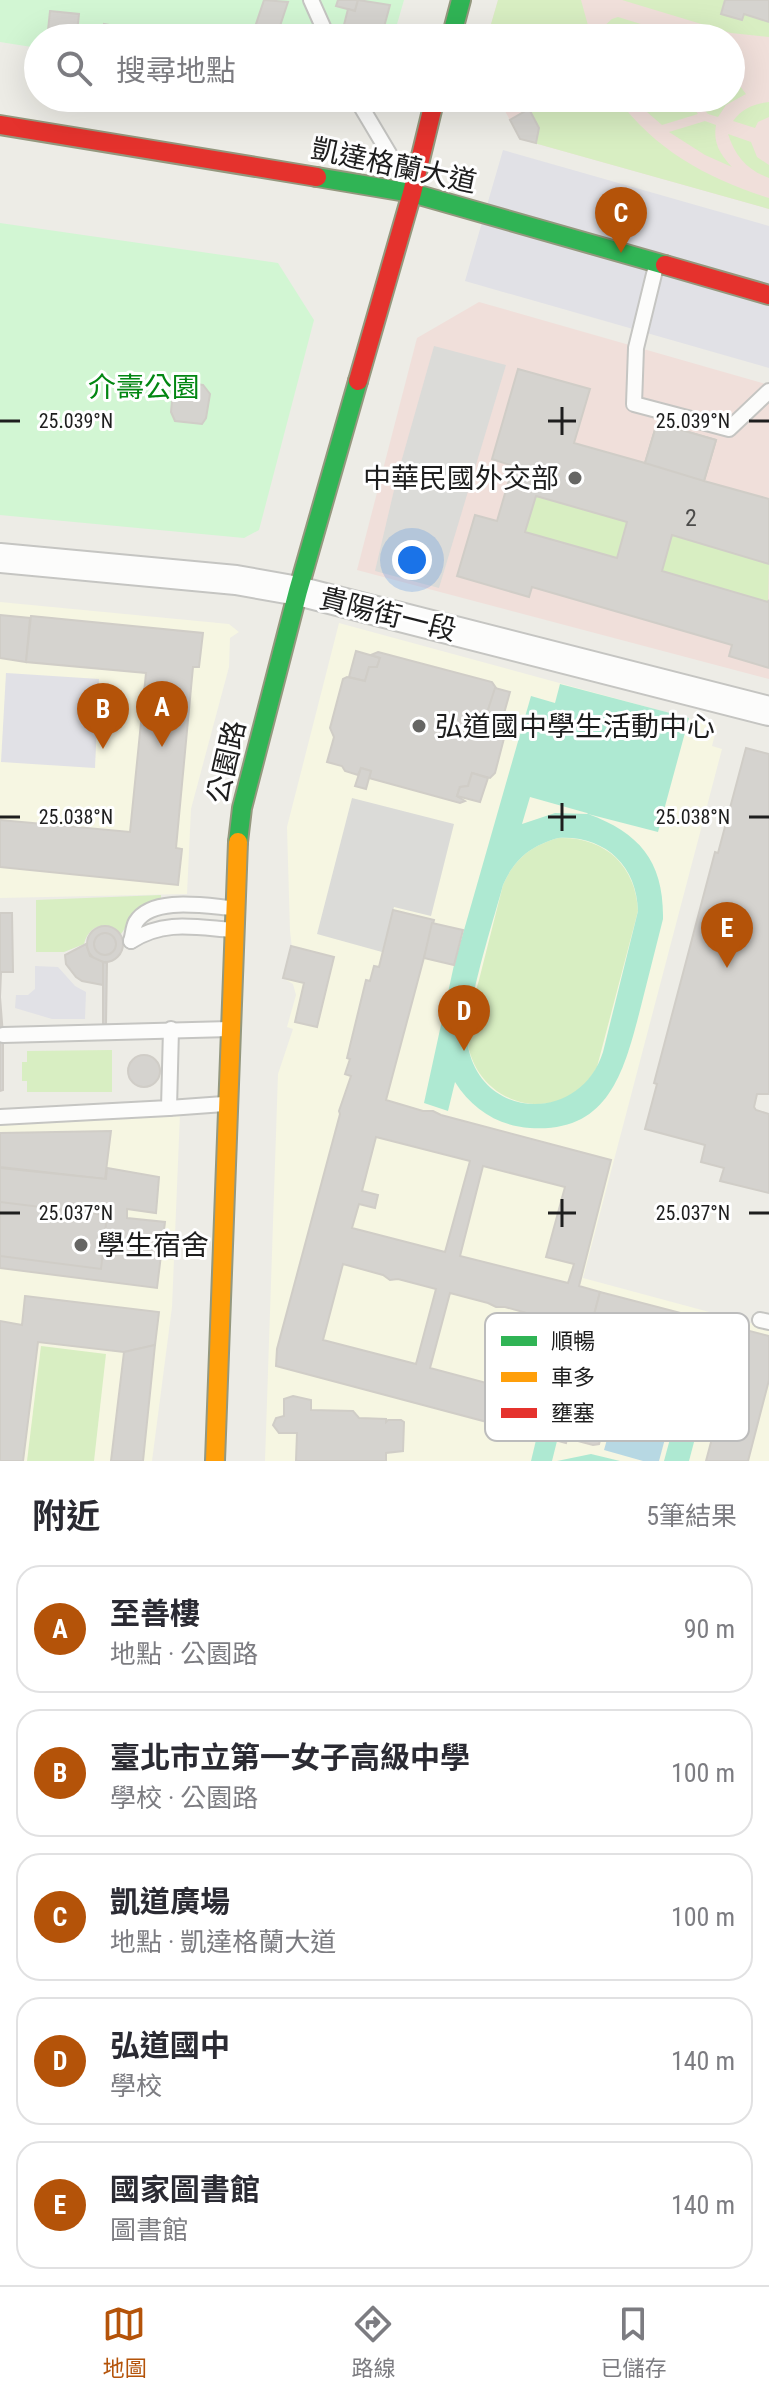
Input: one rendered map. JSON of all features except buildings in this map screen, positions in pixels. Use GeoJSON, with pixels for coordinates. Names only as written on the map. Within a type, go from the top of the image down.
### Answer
{"type":"FeatureCollection","features":[{"type":"Feature","properties":{"kind":"street"},"geometry":{"type":"LineString","coordinates":[[455,24],[461,0]]}},
{"type":"Feature","properties":{"kind":"street","name":"公園路"},"geometry":{"type":"LineString","coordinates":[[215,1461],[242,808],[298,591],[412,193],[432,112]]}},
{"type":"Feature","properties":{"kind":"street","name":"凱達格蘭大道"},"geometry":{"type":"LineString","coordinates":[[0,125],[412,193],[769,295]]}},
{"type":"Feature","properties":{"kind":"street","name":"貴陽街一段"},"geometry":{"type":"LineString","coordinates":[[0,558],[236,580],[298,591],[769,711]]}},
{"type":"Feature","properties":{"kind":"lane"},"geometry":{"type":"LineString","coordinates":[[311,0],[322,24]]}},
{"type":"Feature","properties":{"kind":"lane"},"geometry":{"type":"LineString","coordinates":[[364,112],[412,193]]}},
{"type":"Feature","properties":{"kind":"lane"},"geometry":{"type":"LineString","coordinates":[[656,262],[636,348],[634,404],[729,429],[769,391]]}},
{"type":"Feature","properties":{"kind":"lane"},"geometry":{"type":"LineString","coordinates":[[235,930],[163,927],[149,929],[131,941],[136,922],[150,911],[165,906],[186,904],[236,908]]}},
{"type":"Feature","properties":{"kind":"lane"},"geometry":{"type":"LineString","coordinates":[[169,1108],[171,1029]]}},
{"type":"Feature","properties":{"kind":"lane"},"geometry":{"type":"LineString","coordinates":[[3,1035],[231,1029]]}},
{"type":"Feature","properties":{"kind":"lane"},"geometry":{"type":"LineString","coordinates":[[0,1117],[228,1103]]}},
{"type":"Feature","properties":{"kind":"shaded area"},"geometry":{"type":"Polygon","coordinates":[[[498,0],[769,0],[769,209],[520,139],[506,112],[745,112],[745,24],[491,24],[498,0]]]}},
{"type":"Feature","properties":{"kind":"shaded area"},"geometry":{"type":"Polygon","coordinates":[[[503,150],[769,226],[769,368],[465,281],[503,150]]]}},
{"type":"Feature","properties":{"kind":"shaded area","name":"中華民國外交部"},"geometry":{"type":"Polygon","coordinates":[[[479,302],[769,385],[769,679],[357,570],[417,338],[479,302]]]}},
{"type":"Feature","properties":{"kind":"shaded area"},"geometry":{"type":"Polygon","coordinates":[[[434,346],[506,365],[439,588],[375,571],[398,473],[434,346]]]}},
{"type":"Feature","properties":{"kind":"shaded area"},"geometry":{"type":"Polygon","coordinates":[[[0,602],[229,624],[239,632],[230,638],[229,667],[191,809],[187,894],[0,898],[0,602]]]}},
{"type":"Feature","properties":{"kind":"shaded area"},"geometry":{"type":"Polygon","coordinates":[[[339,623],[717,726],[712,746],[722,749],[583,1278],[713,1313],[485,1313],[485,1441],[749,1441],[749,1323],[769,1328],[769,1461],[265,1461],[278,1074],[293,1029],[287,1027],[296,995],[293,984],[283,978],[292,948],[287,827],[339,623]]]}},
{"type":"Feature","properties":{"kind":"shaded area"},"geometry":{"type":"Polygon","coordinates":[[[6,673],[99,679],[95,768],[1,762],[6,673]]]}},
{"type":"Feature","properties":{"kind":"shaded area"},"geometry":{"type":"Polygon","coordinates":[[[352,798],[454,824],[431,916],[394,907],[382,952],[317,934],[352,798]]]}},
{"type":"Feature","properties":{"kind":"shaded area"},"geometry":{"type":"Polygon","coordinates":[[[35,966],[58,967],[75,986],[86,992],[85,1019],[52,1019],[15,1008],[16,995],[28,995],[35,989],[35,966]]]}},
{"type":"Feature","properties":{"kind":"shaded area"},"geometry":{"type":"Polygon","coordinates":[[[180,1114],[172,1307],[152,1461],[0,1461],[0,1125],[180,1114]]]}},
{"type":"Feature","properties":{"kind":"green space"},"geometry":{"type":"Polygon","coordinates":[[[0,0],[404,0],[397,24],[24,24],[24,46],[0,42],[0,0]]]}},
{"type":"Feature","properties":{"kind":"green space"},"geometry":{"type":"Polygon","coordinates":[[[498,0],[581,0],[588,24],[491,24],[498,0]]]}},
{"type":"Feature","properties":{"kind":"green space"},"geometry":{"type":"Polygon","coordinates":[[[622,0],[725,0],[744,14],[769,22],[769,37],[745,34],[745,24],[701,24],[622,0]]]}},
{"type":"Feature","properties":{"kind":"green space"},"geometry":{"type":"Polygon","coordinates":[[[618,17],[641,24],[606,24],[618,17]]]}},
{"type":"Feature","properties":{"kind":"green space"},"geometry":{"type":"Polygon","coordinates":[[[769,102],[769,117],[758,122],[755,128],[733,121],[749,107],[769,102]]]}},
{"type":"Feature","properties":{"kind":"green space"},"geometry":{"type":"Polygon","coordinates":[[[524,112],[629,112],[648,133],[684,160],[725,182],[769,198],[769,209],[520,139],[510,120],[524,112]]]}},
{"type":"Feature","properties":{"kind":"green space"},"geometry":{"type":"Polygon","coordinates":[[[647,112],[698,114],[662,125],[647,112]]]}},
{"type":"Feature","properties":{"kind":"green space"},"geometry":{"type":"Polygon","coordinates":[[[706,112],[721,112],[718,117],[706,112]]]}},
{"type":"Feature","properties":{"kind":"green space"},"geometry":{"type":"Polygon","coordinates":[[[705,121],[716,125],[718,148],[732,167],[705,155],[669,132],[705,121]]]}},
{"type":"Feature","properties":{"kind":"green space"},"geometry":{"type":"Polygon","coordinates":[[[728,134],[751,142],[757,157],[769,165],[769,178],[743,161],[728,134]]]}},
{"type":"Feature","properties":{"kind":"green space","name":"介壽公園"},"geometry":{"type":"Polygon","coordinates":[[[0,223],[278,263],[314,320],[259,530],[244,538],[0,515],[0,223]]]}},
{"type":"Feature","properties":{"kind":"green space"},"geometry":{"type":"Polygon","coordinates":[[[536,496],[627,522],[617,558],[525,532],[536,496]]]}},
{"type":"Feature","properties":{"kind":"green space"},"geometry":{"type":"Polygon","coordinates":[[[672,535],[769,564],[768,602],[662,571],[672,535]]]}},
{"type":"Feature","properties":{"kind":"green space"},"geometry":{"type":"Polygon","coordinates":[[[560,684],[689,718],[658,832],[588,814],[622,830],[645,852],[659,881],[662,899],[663,919],[626,1058],[607,1096],[594,1110],[577,1121],[556,1127],[530,1128],[507,1124],[487,1114],[469,1100],[455,1082],[448,1111],[424,1103],[454,965],[531,696],[555,703],[560,684]],[[530,797],[522,824],[555,813],[588,814],[530,797]],[[558,838],[525,854],[503,885],[474,994],[468,1036],[469,1051],[479,1074],[494,1091],[513,1101],[534,1104],[555,1101],[575,1091],[592,1075],[603,1052],[638,911],[632,880],[615,856],[590,842],[558,838]]]}},
{"type":"Feature","properties":{"kind":"green space"},"geometry":{"type":"Polygon","coordinates":[[[558,838],[590,842],[614,856],[631,880],[638,911],[597,1067],[580,1089],[565,1098],[548,1103],[524,1103],[499,1092],[480,1073],[469,1048],[468,1020],[503,885],[525,854],[558,838]]]}},
{"type":"Feature","properties":{"kind":"green space"},"geometry":{"type":"Polygon","coordinates":[[[161,895],[161,900],[136,912],[121,934],[110,927],[99,926],[90,932],[84,944],[64,952],[36,952],[36,900],[161,895]]]}},
{"type":"Feature","properties":{"kind":"green space"},"geometry":{"type":"Polygon","coordinates":[[[112,1050],[112,1092],[27,1092],[27,1081],[22,1081],[22,1062],[27,1062],[27,1051],[112,1050]]]}},
{"type":"Feature","properties":{"kind":"green space"},"geometry":{"type":"Polygon","coordinates":[[[41,1346],[106,1354],[94,1461],[27,1461],[41,1346]]]}},
{"type":"Feature","properties":{"kind":"green space"},"geometry":{"type":"Polygon","coordinates":[[[536,1441],[557,1441],[552,1461],[531,1461],[536,1441]]]}},
{"type":"Feature","properties":{"kind":"green space"},"geometry":{"type":"Polygon","coordinates":[[[669,1441],[694,1441],[689,1461],[664,1461],[669,1441]]]}},
{"type":"Feature","properties":{"kind":"green space"},"geometry":{"type":"Polygon","coordinates":[[[591,1454],[620,1461],[557,1461],[591,1454]]]}},
{"type":"Feature","properties":{"kind":"water"},"geometry":{"type":"Polygon","coordinates":[[[607,1441],[664,1441],[659,1461],[643,1461],[604,1450],[607,1441]]]}},
{"type":"Feature","properties":{"kind":"traffic: fast"},"geometry":{"type":"LineString","coordinates":[[455,24],[461,0]]}},
{"type":"Feature","properties":{"kind":"traffic: fast"},"geometry":{"type":"LineString","coordinates":[[317,177],[412,193],[665,265]]}},
{"type":"Feature","properties":{"kind":"traffic: fast"},"geometry":{"type":"LineString","coordinates":[[238,842],[242,808],[298,591],[358,381]]}},
{"type":"Feature","properties":{"kind":"traffic: slow"},"geometry":{"type":"LineString","coordinates":[[215,1461],[238,842]]}},
{"type":"Feature","properties":{"kind":"traffic: jam"},"geometry":{"type":"LineString","coordinates":[[358,381],[412,193],[432,112]]}},
{"type":"Feature","properties":{"kind":"traffic: jam"},"geometry":{"type":"LineString","coordinates":[[0,125],[317,177]]}},
{"type":"Feature","properties":{"kind":"traffic: jam"},"geometry":{"type":"LineString","coordinates":[[665,265],[769,295]]}},
{"type":"Feature","properties":{"kind":"place","name":"凱道廣場"},"geometry":{"type":"Point","coordinates":[621,253]}},
{"type":"Feature","properties":{"kind":"place","name":"中華民國外交部"},"geometry":{"type":"Point","coordinates":[575,478]}},
{"type":"Feature","properties":{"kind":"place","name":"弘道國中學生活動中心"},"geometry":{"type":"Point","coordinates":[419,726]}},
{"type":"Feature","properties":{"kind":"place","name":"至善樓"},"geometry":{"type":"Point","coordinates":[162,747]}},
{"type":"Feature","properties":{"kind":"place","name":"臺北市立第一女子高級中學"},"geometry":{"type":"Point","coordinates":[103,749]}},
{"type":"Feature","properties":{"kind":"place","name":"國家圖書館"},"geometry":{"type":"Point","coordinates":[727,968]}},
{"type":"Feature","properties":{"kind":"place","name":"弘道國中"},"geometry":{"type":"Point","coordinates":[464,1051]}},
{"type":"Feature","properties":{"kind":"place","name":"學生宿舍"},"geometry":{"type":"Point","coordinates":[81,1245]}}]}
